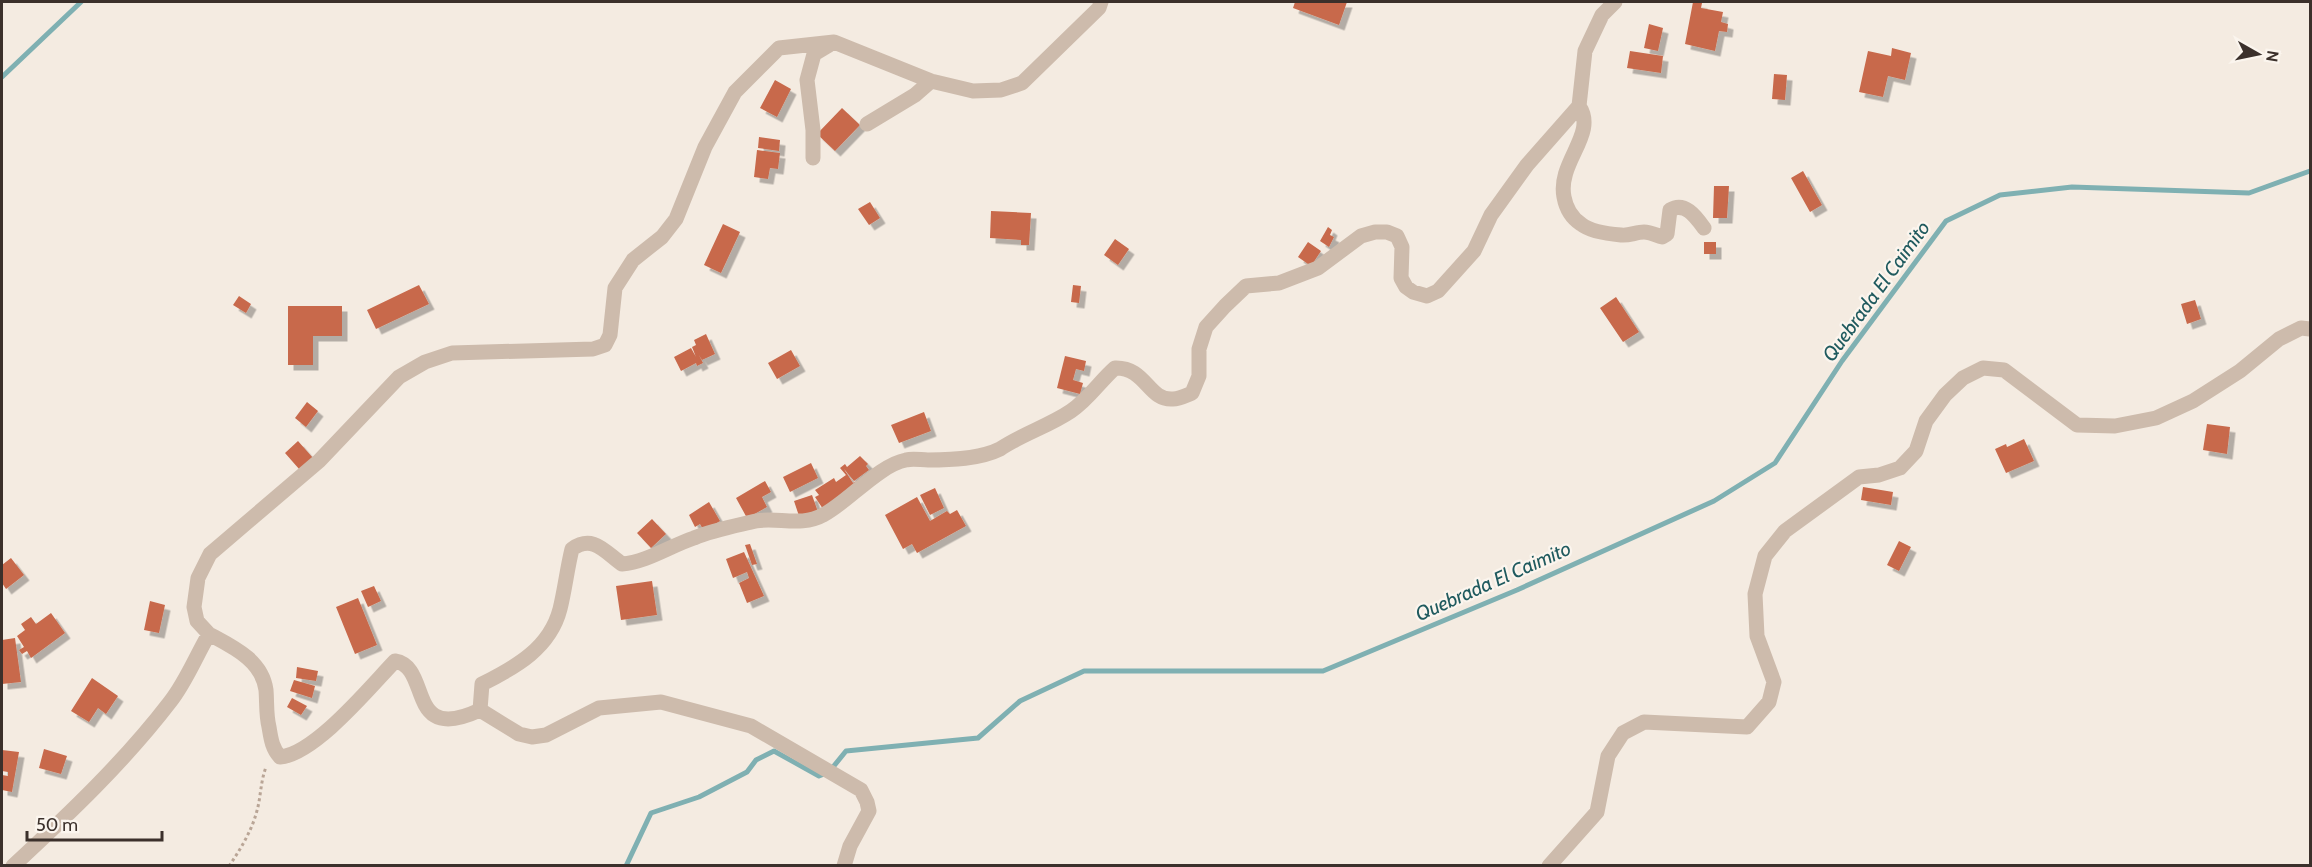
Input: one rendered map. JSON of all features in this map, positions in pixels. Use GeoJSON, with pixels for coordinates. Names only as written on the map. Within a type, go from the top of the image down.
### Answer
{"type":"FeatureCollection","features":[{"type":"Feature","properties":{"kind":"street"},"geometry":{"type":"LineString","coordinates":[[480,710],[458,719],[439,718],[432,713],[419,695],[408,666],[403,662],[395,661],[343,716],[301,751],[280,757],[273,749],[268,724],[266,687],[253,663],[240,650],[209,634],[197,621],[194,607],[198,578],[210,554],[319,461],[399,377],[425,362],[452,353],[593,349],[605,345],[610,335],[615,288],[633,260],[662,237],[676,219],[705,147],[735,92],[780,48],[834,42],[931,81],[973,91],[1001,90],[1022,83],[1099,8],[1101,2]]}},
{"type":"Feature","properties":{"kind":"street"},"geometry":{"type":"LineString","coordinates":[[1615,2],[1602,15],[1585,51],[1580,106],[1585,115],[1585,131],[1568,165],[1563,183],[1566,205],[1582,226],[1599,232],[1621,235],[1646,232],[1662,237],[1667,234],[1670,210],[1676,207],[1693,213],[1704,228]]}},
{"type":"Feature","properties":{"kind":"street"},"geometry":{"type":"LineString","coordinates":[[813,158],[807,80],[814,54],[834,42]]}},
{"type":"Feature","properties":{"kind":"street"},"geometry":{"type":"LineString","coordinates":[[867,124],[915,95],[931,81]]}},
{"type":"Feature","properties":{"kind":"street"},"geometry":{"type":"LineString","coordinates":[[480,710],[482,684],[513,669],[534,654],[554,624],[560,610],[572,549],[578,544],[588,541],[598,544],[622,564],[637,563],[695,537],[746,523],[760,520],[808,520],[821,517],[892,464],[907,459],[953,459],[992,453],[1000,449],[1070,412],[1084,401],[1115,368],[1128,367],[1155,394],[1172,399],[1192,393],[1199,376],[1199,349],[1206,327],[1246,286],[1279,283],[1318,268],[1353,240],[1374,232],[1387,232],[1397,236],[1402,247],[1401,278],[1406,287],[1413,292],[1427,296],[1438,291],[1474,251],[1491,215],[1527,165],[1580,106]]}},
{"type":"Feature","properties":{"kind":"street"},"geometry":{"type":"LineString","coordinates":[[1549,866],[1597,812],[1608,756],[1623,733],[1644,722],[1748,728],[1769,702],[1774,682],[1757,636],[1755,594],[1765,556],[1785,531],[1859,477],[1879,475],[1900,468],[1916,451],[1926,421],[1945,395],[1963,378],[1983,368],[2004,370],[2078,425],[2115,426],[2156,418],[2193,401],[2240,371],[2279,339],[2301,328],[2310,329]]}},
{"type":"Feature","properties":{"kind":"street"},"geometry":{"type":"LineString","coordinates":[[13,866],[108,774],[171,701],[209,634]]}},
{"type":"Feature","properties":{"kind":"street"},"geometry":{"type":"LineString","coordinates":[[480,710],[519,734],[532,736],[546,735],[599,708],[661,702],[751,726],[861,790],[869,812],[850,846],[844,866]]}},
{"type":"Feature","properties":{"kind":"path"},"geometry":{"type":"LineString","coordinates":[[229,866],[241,849],[256,814],[261,781],[273,749]]}},
{"type":"Feature","properties":{"kind":"building"},"geometry":{"type":"Polygon","coordinates":[[[1295,2],[1347,2],[1339,25],[1293,8],[1295,2]]]}},
{"type":"Feature","properties":{"kind":"building"},"geometry":{"type":"Polygon","coordinates":[[[1693,2],[1702,3],[1701,8],[1723,12],[1721,22],[1728,24],[1727,32],[1719,31],[1715,51],[1685,44],[1693,2]]]}},
{"type":"Feature","properties":{"kind":"building"},"geometry":{"type":"Polygon","coordinates":[[[1649,24],[1663,28],[1658,51],[1644,48],[1649,24]]]}},
{"type":"Feature","properties":{"kind":"building"},"geometry":{"type":"Polygon","coordinates":[[[1892,48],[1911,53],[1905,80],[1888,76],[1883,97],[1859,92],[1868,51],[1891,56],[1892,48]]]}},
{"type":"Feature","properties":{"kind":"building"},"geometry":{"type":"Polygon","coordinates":[[[1630,51],[1663,56],[1661,73],[1627,68],[1630,51]]]}},
{"type":"Feature","properties":{"kind":"building"},"geometry":{"type":"Polygon","coordinates":[[[1774,74],[1787,75],[1785,100],[1772,99],[1774,74]]]}},
{"type":"Feature","properties":{"kind":"building"},"geometry":{"type":"Polygon","coordinates":[[[775,80],[791,89],[777,117],[760,108],[775,80]]]}},
{"type":"Feature","properties":{"kind":"building"},"geometry":{"type":"Polygon","coordinates":[[[842,108],[860,125],[835,151],[817,134],[842,108]]]}},
{"type":"Feature","properties":{"kind":"building"},"geometry":{"type":"Polygon","coordinates":[[[759,137],[780,140],[779,151],[758,148],[759,137]]]}},
{"type":"Feature","properties":{"kind":"building"},"geometry":{"type":"Polygon","coordinates":[[[757,150],[780,153],[778,169],[770,168],[768,179],[754,177],[757,150]]]}},
{"type":"Feature","properties":{"kind":"building"},"geometry":{"type":"Polygon","coordinates":[[[1803,171],[1822,205],[1810,212],[1791,178],[1803,171]]]}},
{"type":"Feature","properties":{"kind":"building"},"geometry":{"type":"Polygon","coordinates":[[[1714,186],[1729,186],[1727,218],[1713,218],[1714,186]]]}},
{"type":"Feature","properties":{"kind":"building"},"geometry":{"type":"Polygon","coordinates":[[[870,202],[880,218],[869,225],[858,209],[870,202]]]}},
{"type":"Feature","properties":{"kind":"building"},"geometry":{"type":"Polygon","coordinates":[[[991,211],[1031,213],[1029,245],[1021,245],[1021,240],[990,238],[991,211]]]}},
{"type":"Feature","properties":{"kind":"building"},"geometry":{"type":"Polygon","coordinates":[[[723,224],[740,232],[721,273],[704,265],[723,224]]]}},
{"type":"Feature","properties":{"kind":"building"},"geometry":{"type":"Polygon","coordinates":[[[1328,227],[1332,230],[1330,235],[1334,237],[1329,247],[1320,241],[1328,227]]]}},
{"type":"Feature","properties":{"kind":"building"},"geometry":{"type":"Polygon","coordinates":[[[1115,239],[1129,249],[1118,265],[1104,255],[1115,239]]]}},
{"type":"Feature","properties":{"kind":"building"},"geometry":{"type":"Polygon","coordinates":[[[1308,242],[1321,251],[1311,266],[1298,257],[1308,242]]]}},
{"type":"Feature","properties":{"kind":"building"},"geometry":{"type":"Polygon","coordinates":[[[1704,242],[1716,242],[1716,254],[1704,254],[1704,242]]]}},
{"type":"Feature","properties":{"kind":"building"},"geometry":{"type":"Polygon","coordinates":[[[419,285],[429,304],[376,329],[367,310],[419,285]]]}},
{"type":"Feature","properties":{"kind":"building"},"geometry":{"type":"Polygon","coordinates":[[[1073,285],[1081,286],[1079,303],[1071,302],[1073,285]]]}},
{"type":"Feature","properties":{"kind":"building"},"geometry":{"type":"Polygon","coordinates":[[[239,296],[251,304],[246,313],[233,305],[239,296]]]}},
{"type":"Feature","properties":{"kind":"building"},"geometry":{"type":"Polygon","coordinates":[[[1616,297],[1639,332],[1623,342],[1600,308],[1616,297]]]}},
{"type":"Feature","properties":{"kind":"building"},"geometry":{"type":"Polygon","coordinates":[[[2195,300],[2201,319],[2187,324],[2181,304],[2195,300]]]}},
{"type":"Feature","properties":{"kind":"building"},"geometry":{"type":"Polygon","coordinates":[[[288,306],[342,306],[342,336],[313,336],[313,365],[288,365],[288,306]]]}},
{"type":"Feature","properties":{"kind":"building"},"geometry":{"type":"Polygon","coordinates":[[[706,334],[715,354],[702,360],[699,355],[703,363],[697,366],[696,363],[681,371],[674,357],[691,348],[696,357],[692,347],[696,345],[694,340],[706,334]]]}},
{"type":"Feature","properties":{"kind":"building"},"geometry":{"type":"Polygon","coordinates":[[[791,350],[800,366],[777,379],[768,363],[791,350]]]}},
{"type":"Feature","properties":{"kind":"building"},"geometry":{"type":"Polygon","coordinates":[[[1065,356],[1086,361],[1084,371],[1076,369],[1073,380],[1083,383],[1080,394],[1057,388],[1065,356]]]}},
{"type":"Feature","properties":{"kind":"building"},"geometry":{"type":"Polygon","coordinates":[[[307,402],[318,411],[306,427],[295,418],[307,402]]]}},
{"type":"Feature","properties":{"kind":"building"},"geometry":{"type":"Polygon","coordinates":[[[924,412],[931,431],[899,443],[891,425],[924,412]]]}},
{"type":"Feature","properties":{"kind":"building"},"geometry":{"type":"Polygon","coordinates":[[[2207,424],[2230,427],[2227,454],[2203,450],[2207,424]]]}},
{"type":"Feature","properties":{"kind":"building"},"geometry":{"type":"Polygon","coordinates":[[[2024,439],[2034,461],[2006,473],[1995,449],[2006,444],[2007,447],[2024,439]]]}},
{"type":"Feature","properties":{"kind":"building"},"geometry":{"type":"Polygon","coordinates":[[[298,441],[313,458],[300,470],[285,453],[298,441]]]}},
{"type":"Feature","properties":{"kind":"building"},"geometry":{"type":"Polygon","coordinates":[[[860,456],[868,464],[866,466],[869,470],[854,481],[844,469],[853,483],[857,481],[823,509],[815,497],[819,495],[815,490],[834,478],[836,482],[846,475],[840,468],[845,464],[847,467],[860,456]]]}},
{"type":"Feature","properties":{"kind":"building"},"geometry":{"type":"Polygon","coordinates":[[[811,463],[818,478],[790,492],[783,477],[811,463]]]}},
{"type":"Feature","properties":{"kind":"building"},"geometry":{"type":"Polygon","coordinates":[[[765,481],[771,492],[762,497],[767,507],[747,518],[736,498],[765,481]]]}},
{"type":"Feature","properties":{"kind":"building"},"geometry":{"type":"Polygon","coordinates":[[[1863,487],[1893,492],[1891,505],[1861,500],[1863,487]]]}},
{"type":"Feature","properties":{"kind":"building"},"geometry":{"type":"Polygon","coordinates":[[[935,488],[944,508],[930,515],[920,495],[935,488]]]}},
{"type":"Feature","properties":{"kind":"building"},"geometry":{"type":"Polygon","coordinates":[[[812,495],[818,512],[800,519],[794,501],[812,495]]]}},
{"type":"Feature","properties":{"kind":"building"},"geometry":{"type":"Polygon","coordinates":[[[917,497],[930,521],[947,511],[950,514],[957,510],[966,526],[917,553],[912,544],[903,549],[885,515],[917,497]]]}},
{"type":"Feature","properties":{"kind":"building"},"geometry":{"type":"Polygon","coordinates":[[[709,502],[720,521],[704,531],[700,524],[695,527],[689,515],[709,502]]]}},
{"type":"Feature","properties":{"kind":"building"},"geometry":{"type":"Polygon","coordinates":[[[652,519],[666,534],[651,548],[637,533],[652,519]]]}},
{"type":"Feature","properties":{"kind":"building"},"geometry":{"type":"Polygon","coordinates":[[[1899,541],[1911,547],[1899,571],[1887,565],[1899,541]]]}},
{"type":"Feature","properties":{"kind":"building"},"geometry":{"type":"Polygon","coordinates":[[[750,544],[757,564],[752,565],[745,545],[750,544]]]}},
{"type":"Feature","properties":{"kind":"building"},"geometry":{"type":"Polygon","coordinates":[[[744,552],[764,596],[747,603],[739,583],[749,578],[747,572],[733,578],[726,559],[744,552]]]}},
{"type":"Feature","properties":{"kind":"building"},"geometry":{"type":"Polygon","coordinates":[[[11,558],[24,575],[6,589],[2,583],[2,565],[11,558]]]}},
{"type":"Feature","properties":{"kind":"building"},"geometry":{"type":"Polygon","coordinates":[[[652,581],[657,615],[621,620],[616,586],[652,581]]]}},
{"type":"Feature","properties":{"kind":"building"},"geometry":{"type":"Polygon","coordinates":[[[374,586],[381,601],[368,607],[361,591],[374,586]]]}},
{"type":"Feature","properties":{"kind":"building"},"geometry":{"type":"Polygon","coordinates":[[[358,598],[377,645],[355,654],[336,607],[358,598]]]}},
{"type":"Feature","properties":{"kind":"building"},"geometry":{"type":"Polygon","coordinates":[[[150,601],[165,605],[159,633],[144,630],[150,601]]]}},
{"type":"Feature","properties":{"kind":"building"},"geometry":{"type":"Polygon","coordinates":[[[51,613],[65,633],[31,658],[27,651],[22,654],[19,650],[24,647],[17,636],[25,630],[21,624],[31,617],[36,624],[51,613]]]}},
{"type":"Feature","properties":{"kind":"building"},"geometry":{"type":"Polygon","coordinates":[[[15,638],[21,682],[2,684],[2,640],[15,638]]]}},
{"type":"Feature","properties":{"kind":"building"},"geometry":{"type":"Polygon","coordinates":[[[297,667],[318,671],[316,681],[296,678],[297,667]]]}},
{"type":"Feature","properties":{"kind":"building"},"geometry":{"type":"Polygon","coordinates":[[[92,678],[118,696],[106,714],[98,708],[89,722],[71,711],[92,678]]]}},
{"type":"Feature","properties":{"kind":"building"},"geometry":{"type":"Polygon","coordinates":[[[294,680],[315,686],[312,698],[290,691],[294,680]]]}},
{"type":"Feature","properties":{"kind":"building"},"geometry":{"type":"Polygon","coordinates":[[[292,698],[307,706],[301,715],[287,707],[292,698]]]}},
{"type":"Feature","properties":{"kind":"building"},"geometry":{"type":"Polygon","coordinates":[[[44,749],[67,756],[61,774],[39,768],[44,749]]]}},
{"type":"Feature","properties":{"kind":"building"},"geometry":{"type":"Polygon","coordinates":[[[2,750],[19,752],[12,792],[2,790],[2,775],[8,776],[8,772],[2,771],[2,750]]]}},
{"type":"Feature","properties":{"kind":"waterway"},"geometry":{"type":"LineString","coordinates":[[2,77],[81,2]]}},
{"type":"Feature","properties":{"kind":"waterway","name":"Quebrada El Caimito"},"geometry":{"type":"LineString","coordinates":[[626,866],[651,813],[699,797],[747,772],[756,760],[774,751],[819,776],[829,772],[846,751],[978,738],[1020,701],[1084,671],[1323,671],[1517,590],[1714,501],[1775,463],[1842,361],[1946,221],[2000,195],[2072,187],[2249,193],[2310,171]]}}]}
